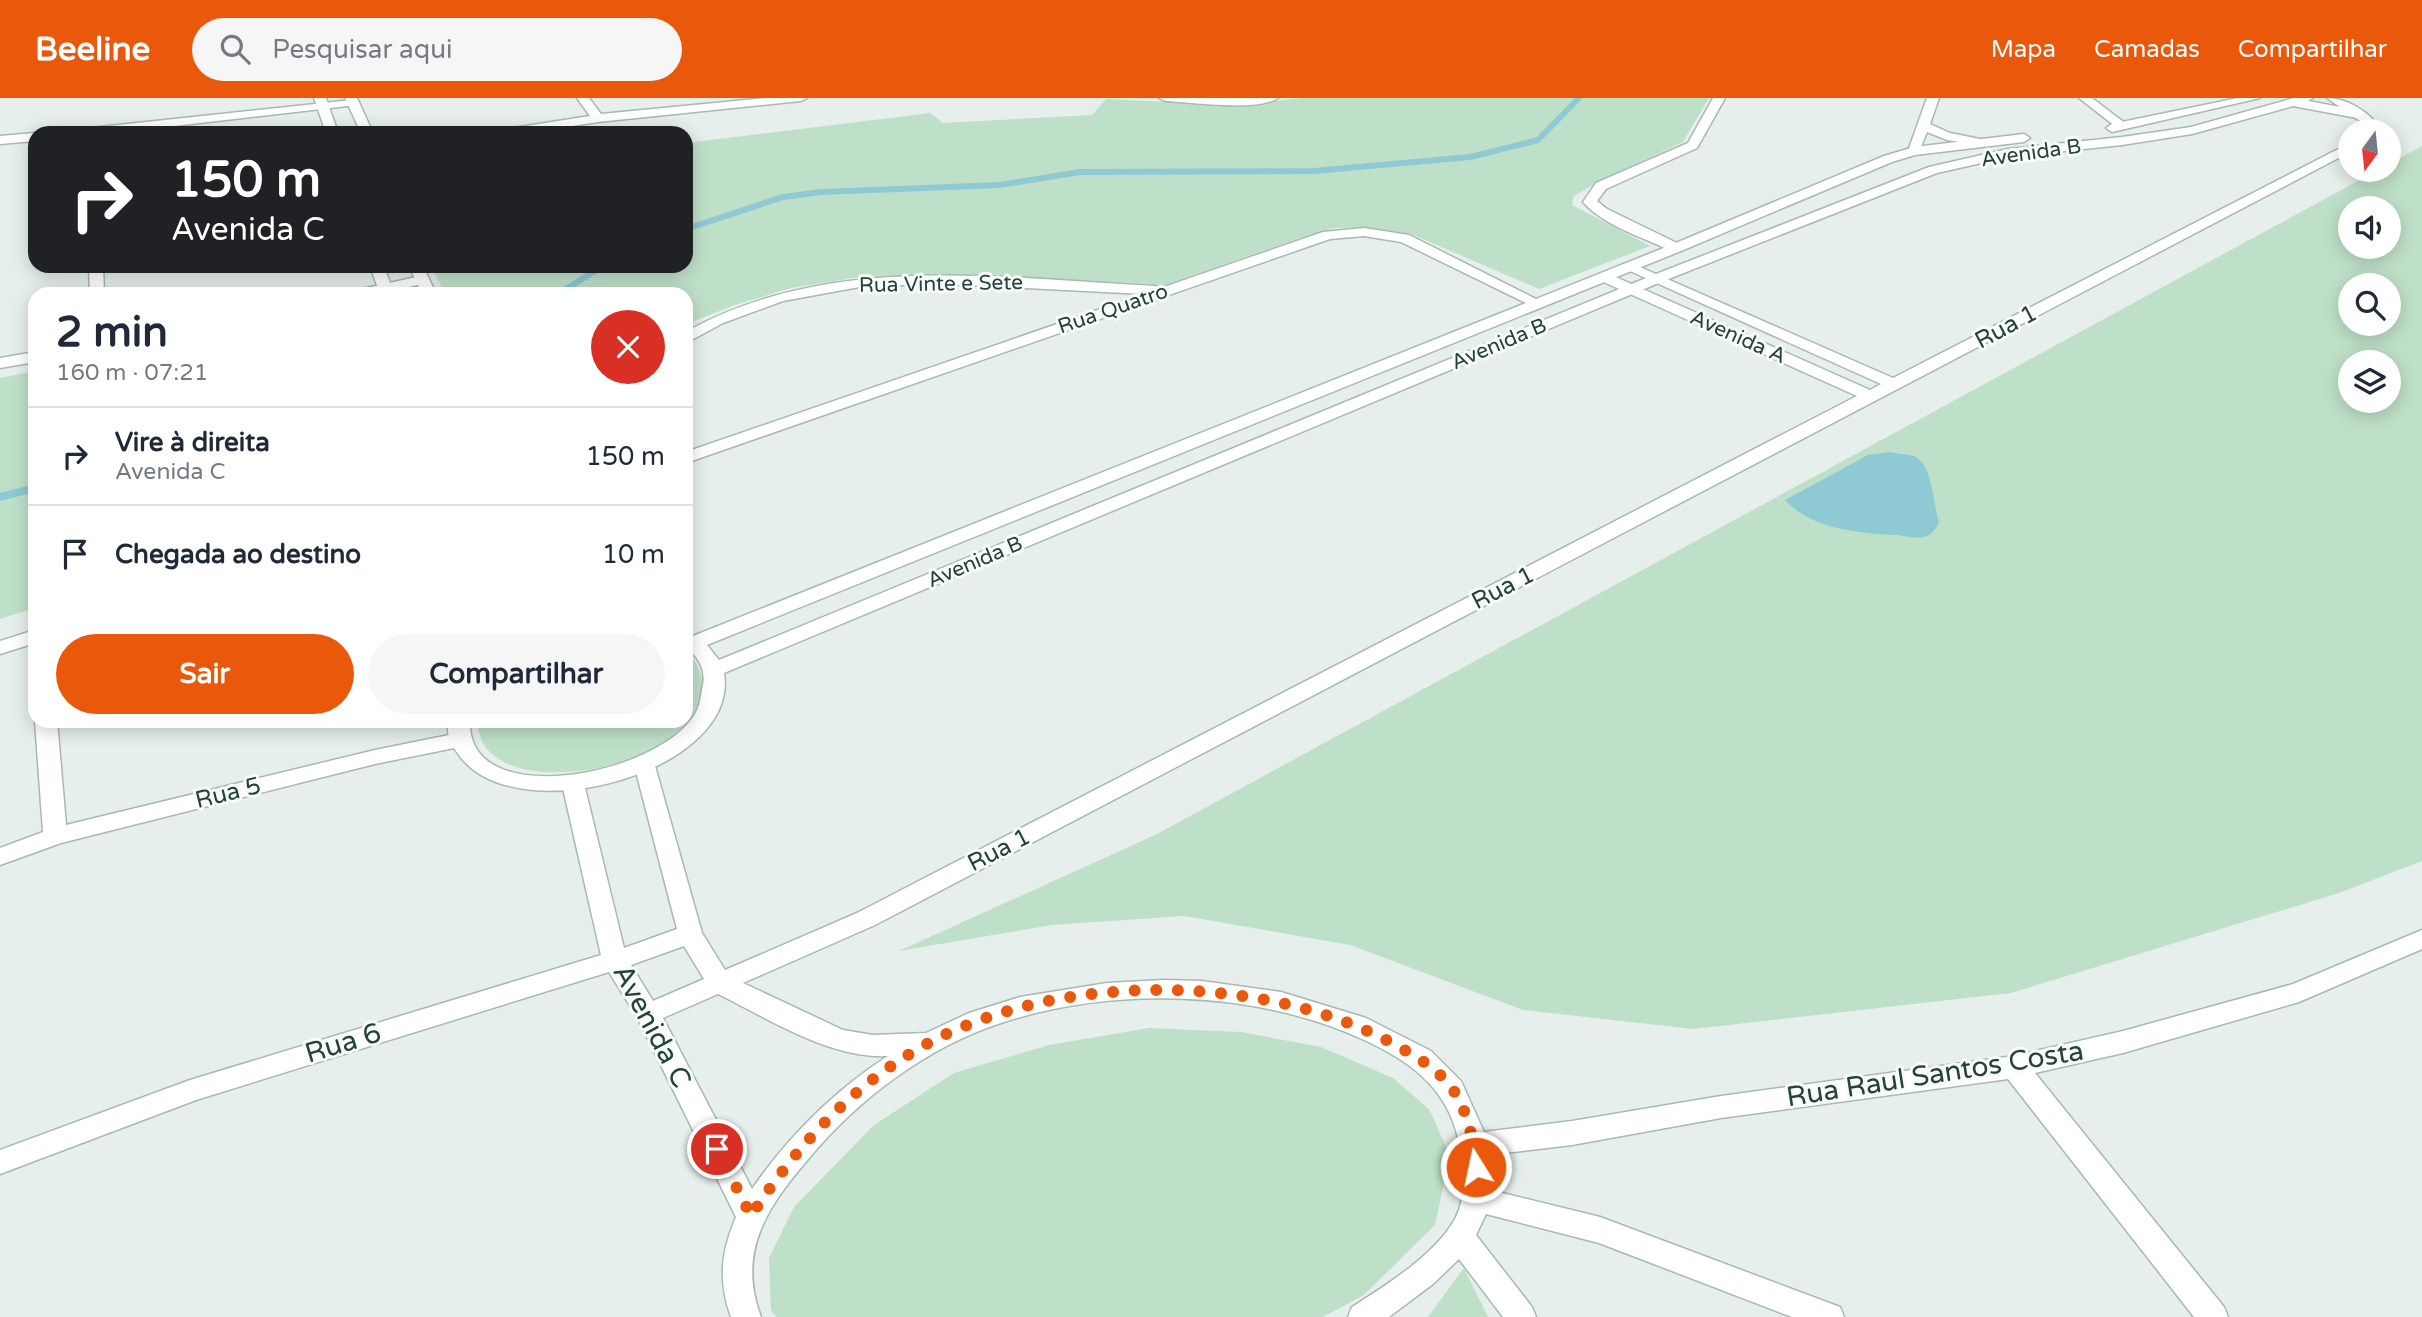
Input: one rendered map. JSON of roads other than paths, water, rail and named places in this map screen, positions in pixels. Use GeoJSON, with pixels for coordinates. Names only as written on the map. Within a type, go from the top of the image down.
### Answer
{"type":"FeatureCollection","features":[{"type":"Feature","properties":{"kind":"street"},"geometry":{"type":"LineString","coordinates":[[583,98],[598,118]]}},
{"type":"Feature","properties":{"kind":"street"},"geometry":{"type":"LineString","coordinates":[[549,126],[598,118],[801,98]]}},
{"type":"Feature","properties":{"kind":"street"},"geometry":{"type":"LineString","coordinates":[[1165,98],[1249,101],[1272,98]]}},
{"type":"Feature","properties":{"kind":"street"},"geometry":{"type":"LineString","coordinates":[[1676,248],[1602,212],[1590,202],[1592,194],[1601,186],[1693,145],[1719,98]]}},
{"type":"Feature","properties":{"kind":"street"},"geometry":{"type":"LineString","coordinates":[[1914,151],[1933,98]]}},
{"type":"Feature","properties":{"kind":"street"},"geometry":{"type":"LineString","coordinates":[[2085,98],[2124,127]]}},
{"type":"Feature","properties":{"kind":"street","name":"Avenida B"},"geometry":{"type":"LineString","coordinates":[[693,640],[1676,248],[1888,159],[1914,151],[2124,127],[2254,98]]}},
{"type":"Feature","properties":{"kind":"street"},"geometry":{"type":"LineString","coordinates":[[2333,98],[2365,119]]}},
{"type":"Feature","properties":{"kind":"street"},"geometry":{"type":"LineString","coordinates":[[139,126],[352,100],[364,126]]}},
{"type":"Feature","properties":{"kind":"street"},"geometry":{"type":"LineString","coordinates":[[2299,100],[2357,114]]}},
{"type":"Feature","properties":{"kind":"street","name":"Avenida B"},"geometry":{"type":"LineString","coordinates":[[715,670],[1631,289],[1933,170],[2008,153],[2192,130],[2299,100]]}},
{"type":"Feature","properties":{"kind":"street"},"geometry":{"type":"LineString","coordinates":[[321,102],[330,126]]}},
{"type":"Feature","properties":{"kind":"street"},"geometry":{"type":"LineString","coordinates":[[1924,126],[1947,136],[1981,143]]}},
{"type":"Feature","properties":{"kind":"street"},"geometry":{"type":"LineString","coordinates":[[0,140],[28,138]]}},
{"type":"Feature","properties":{"kind":"street","name":"Rua 1"},"geometry":{"type":"LineString","coordinates":[[648,1014],[866,919],[2338,153]]}},
{"type":"Feature","properties":{"kind":"street","name":"Rua Quatro"},"geometry":{"type":"LineString","coordinates":[[693,456],[1328,235],[1364,232],[1404,237],[1537,303]]}},
{"type":"Feature","properties":{"kind":"street","name":"Avenida A"},"geometry":{"type":"LineString","coordinates":[[1628,267],[1896,384]]}},
{"type":"Feature","properties":{"kind":"street"},"geometry":{"type":"LineString","coordinates":[[393,287],[419,273]]}},
{"type":"Feature","properties":{"kind":"street","name":"Avenida A"},"geometry":{"type":"LineString","coordinates":[[1604,277],[1872,397]]}},
{"type":"Feature","properties":{"kind":"street","name":"Rua Vinte e Sete"},"geometry":{"type":"LineString","coordinates":[[693,334],[718,320],[780,297],[865,282],[945,280],[1164,291]]}},
{"type":"Feature","properties":{"kind":"street"},"geometry":{"type":"LineString","coordinates":[[1080,286],[1091,316]]}},
{"type":"Feature","properties":{"kind":"street"},"geometry":{"type":"LineString","coordinates":[[0,363],[28,357]]}},
{"type":"Feature","properties":{"kind":"street"},"geometry":{"type":"LineString","coordinates":[[0,648],[28,638]]}},
{"type":"Feature","properties":{"kind":"street"},"geometry":{"type":"LineString","coordinates":[[459,731],[472,761],[497,776],[532,784],[573,784],[610,777],[645,764],[680,743],[704,719],[716,694],[715,670],[707,655],[693,645]]}},
{"type":"Feature","properties":{"kind":"street"},"geometry":{"type":"LineString","coordinates":[[47,728],[55,836]]}},
{"type":"Feature","properties":{"kind":"street","name":"Rua 5"},"geometry":{"type":"LineString","coordinates":[[0,857],[55,836],[362,760],[459,731]]}},
{"type":"Feature","properties":{"kind":"street"},"geometry":{"type":"LineString","coordinates":[[645,764],[690,934],[720,984],[839,1040],[873,1046],[906,1046],[933,1042]]}},
{"type":"Feature","properties":{"kind":"street","name":"Avenida C"},"geometry":{"type":"LineString","coordinates":[[573,784],[615,961],[648,1014],[751,1216]]}},
{"type":"Feature","properties":{"kind":"street","name":"Rua 6"},"geometry":{"type":"LineString","coordinates":[[0,1162],[190,1091],[615,961],[690,934]]}},
{"type":"Feature","properties":{"kind":"street","name":"Rua Raul Santos Costa"},"geometry":{"type":"LineString","coordinates":[[1474,1145],[1559,1135],[1721,1107],[2014,1067],[2123,1042],[2299,992],[2422,939]]}},
{"type":"Feature","properties":{"kind":"street"},"geometry":{"type":"LineString","coordinates":[[746,1317],[737,1298],[734,1260],[751,1216],[777,1176],[817,1127],[862,1087],[960,1028],[1068,998],[1131,990],[1183,991],[1264,1000],[1321,1013],[1370,1032],[1424,1060],[1457,1096],[1474,1145],[1478,1190],[1469,1222],[1443,1253],[1396,1296],[1363,1317]]}},
{"type":"Feature","properties":{"kind":"street"},"geometry":{"type":"LineString","coordinates":[[2014,1067],[2213,1317]]}},
{"type":"Feature","properties":{"kind":"street"},"geometry":{"type":"LineString","coordinates":[[1475,1199],[1600,1230],[1829,1317]]}},
{"type":"Feature","properties":{"kind":"street"},"geometry":{"type":"LineString","coordinates":[[1459,1235],[1521,1317]]}},
{"type":"Feature","properties":{"kind":"water"},"geometry":{"type":"Polygon","coordinates":[[[1891,452],[1914,456],[1920,460],[1929,476],[1939,522],[1927,536],[1914,538],[1837,528],[1809,518],[1785,500],[1868,455],[1891,452]]]}},
{"type":"Feature","properties":{"kind":"waterway"},"geometry":{"type":"LineString","coordinates":[[693,227],[783,197],[821,192],[1000,185],[1080,172],[1314,171],[1470,157],[1538,140],[1579,98]]}},
{"type":"Feature","properties":{"kind":"waterway"},"geometry":{"type":"LineString","coordinates":[[569,287],[592,273]]}},
{"type":"Feature","properties":{"kind":"waterway"},"geometry":{"type":"LineString","coordinates":[[0,497],[28,490]]}}]}
